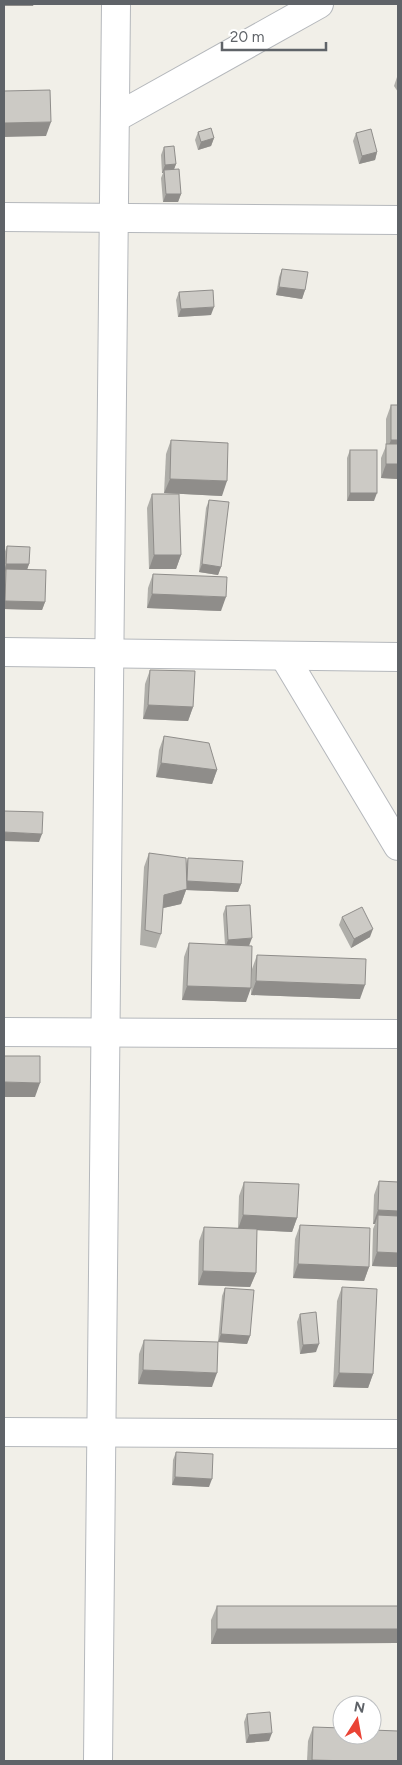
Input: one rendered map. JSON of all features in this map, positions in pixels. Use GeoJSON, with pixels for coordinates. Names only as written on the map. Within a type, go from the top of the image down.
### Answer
{"type":"FeatureCollection","features":[{"type":"Feature","properties":{"kind":"street"},"geometry":{"type":"LineString","coordinates":[[98,1761],[116,4]]}},
{"type":"Feature","properties":{"kind":"street"},"geometry":{"type":"LineString","coordinates":[[115,118],[319,4]]}},
{"type":"Feature","properties":{"kind":"street"},"geometry":{"type":"LineString","coordinates":[[4,217],[398,220]]}},
{"type":"Feature","properties":{"kind":"street"},"geometry":{"type":"LineString","coordinates":[[4,652],[398,657]]}},
{"type":"Feature","properties":{"kind":"street"},"geometry":{"type":"LineString","coordinates":[[284,656],[398,846]]}},
{"type":"Feature","properties":{"kind":"street"},"geometry":{"type":"LineString","coordinates":[[4,1032],[398,1034]]}},
{"type":"Feature","properties":{"kind":"street"},"geometry":{"type":"LineString","coordinates":[[4,1432],[398,1434]]}},
{"type":"Feature","properties":{"kind":"building"},"geometry":{"type":"Polygon","coordinates":[[[50,90],[51,122],[4,123],[4,91],[50,90]]]}},
{"type":"Feature","properties":{"kind":"building"},"geometry":{"type":"Polygon","coordinates":[[[211,128],[214,138],[201,142],[198,132],[211,128]]]}},
{"type":"Feature","properties":{"kind":"building"},"geometry":{"type":"Polygon","coordinates":[[[371,129],[377,152],[362,156],[356,133],[371,129]]]}},
{"type":"Feature","properties":{"kind":"building"},"geometry":{"type":"Polygon","coordinates":[[[174,146],[176,164],[165,165],[164,147],[174,146]]]}},
{"type":"Feature","properties":{"kind":"building"},"geometry":{"type":"Polygon","coordinates":[[[179,169],[181,194],[166,194],[164,170],[179,169]]]}},
{"type":"Feature","properties":{"kind":"building"},"geometry":{"type":"Polygon","coordinates":[[[282,269],[308,272],[305,290],[279,287],[282,269]]]}},
{"type":"Feature","properties":{"kind":"building"},"geometry":{"type":"Polygon","coordinates":[[[213,290],[214,307],[181,309],[179,292],[213,290]]]}},
{"type":"Feature","properties":{"kind":"building"},"geometry":{"type":"Polygon","coordinates":[[[391,405],[398,405],[398,440],[391,440],[391,405]]]}},
{"type":"Feature","properties":{"kind":"building"},"geometry":{"type":"Polygon","coordinates":[[[171,440],[228,443],[227,481],[170,479],[171,440]]]}},
{"type":"Feature","properties":{"kind":"building"},"geometry":{"type":"Polygon","coordinates":[[[386,444],[398,444],[398,464],[386,464],[386,444]]]}},
{"type":"Feature","properties":{"kind":"building"},"geometry":{"type":"Polygon","coordinates":[[[350,450],[377,450],[377,493],[350,493],[350,450]]]}},
{"type":"Feature","properties":{"kind":"building"},"geometry":{"type":"Polygon","coordinates":[[[152,494],[179,494],[181,555],[154,555],[152,494]]]}},
{"type":"Feature","properties":{"kind":"building"},"geometry":{"type":"Polygon","coordinates":[[[209,500],[229,502],[221,567],[202,564],[209,500]]]}},
{"type":"Feature","properties":{"kind":"building"},"geometry":{"type":"Polygon","coordinates":[[[7,546],[30,547],[29,564],[6,564],[7,546]]]}},
{"type":"Feature","properties":{"kind":"building"},"geometry":{"type":"Polygon","coordinates":[[[6,569],[46,570],[45,602],[5,601],[6,569]]]}},
{"type":"Feature","properties":{"kind":"building"},"geometry":{"type":"Polygon","coordinates":[[[153,574],[227,577],[226,597],[152,594],[153,574]]]}},
{"type":"Feature","properties":{"kind":"building"},"geometry":{"type":"Polygon","coordinates":[[[150,670],[195,671],[193,707],[148,705],[150,670]]]}},
{"type":"Feature","properties":{"kind":"building"},"geometry":{"type":"Polygon","coordinates":[[[164,736],[209,743],[217,770],[161,763],[164,736]]]}},
{"type":"Feature","properties":{"kind":"building"},"geometry":{"type":"Polygon","coordinates":[[[4,811],[43,812],[42,834],[4,832],[4,811]]]}},
{"type":"Feature","properties":{"kind":"building"},"geometry":{"type":"Polygon","coordinates":[[[149,853],[186,858],[187,889],[164,895],[161,934],[145,930],[149,853]]]}},
{"type":"Feature","properties":{"kind":"building"},"geometry":{"type":"Polygon","coordinates":[[[188,858],[243,861],[241,884],[187,881],[188,858]]]}},
{"type":"Feature","properties":{"kind":"building"},"geometry":{"type":"Polygon","coordinates":[[[250,905],[252,938],[228,940],[226,906],[250,905]]]}},
{"type":"Feature","properties":{"kind":"building"},"geometry":{"type":"Polygon","coordinates":[[[362,907],[373,929],[354,939],[342,917],[362,907]]]}},
{"type":"Feature","properties":{"kind":"building"},"geometry":{"type":"Polygon","coordinates":[[[189,943],[252,946],[251,988],[187,986],[189,943]]]}},
{"type":"Feature","properties":{"kind":"building"},"geometry":{"type":"Polygon","coordinates":[[[257,955],[366,959],[365,985],[256,981],[257,955]]]}},
{"type":"Feature","properties":{"kind":"building"},"geometry":{"type":"Polygon","coordinates":[[[4,1056],[40,1056],[40,1083],[4,1082],[4,1056]]]}},
{"type":"Feature","properties":{"kind":"building"},"geometry":{"type":"Polygon","coordinates":[[[379,1181],[398,1182],[398,1211],[378,1210],[379,1181]]]}},
{"type":"Feature","properties":{"kind":"building"},"geometry":{"type":"Polygon","coordinates":[[[244,1182],[299,1184],[297,1218],[243,1215],[244,1182]]]}},
{"type":"Feature","properties":{"kind":"building"},"geometry":{"type":"Polygon","coordinates":[[[378,1215],[398,1216],[398,1253],[377,1252],[378,1215]]]}},
{"type":"Feature","properties":{"kind":"building"},"geometry":{"type":"Polygon","coordinates":[[[300,1225],[370,1228],[369,1267],[298,1264],[300,1225]]]}},
{"type":"Feature","properties":{"kind":"building"},"geometry":{"type":"Polygon","coordinates":[[[204,1227],[257,1229],[256,1273],[203,1271],[204,1227]]]}},
{"type":"Feature","properties":{"kind":"building"},"geometry":{"type":"Polygon","coordinates":[[[342,1287],[377,1289],[373,1374],[339,1373],[342,1287]]]}},
{"type":"Feature","properties":{"kind":"building"},"geometry":{"type":"Polygon","coordinates":[[[225,1288],[254,1290],[250,1336],[221,1334],[225,1288]]]}},
{"type":"Feature","properties":{"kind":"building"},"geometry":{"type":"Polygon","coordinates":[[[316,1312],[319,1344],[303,1345],[300,1314],[316,1312]]]}},
{"type":"Feature","properties":{"kind":"building"},"geometry":{"type":"Polygon","coordinates":[[[144,1340],[218,1342],[217,1373],[143,1370],[144,1340]]]}},
{"type":"Feature","properties":{"kind":"building"},"geometry":{"type":"Polygon","coordinates":[[[176,1452],[213,1454],[212,1479],[175,1477],[176,1452]]]}},
{"type":"Feature","properties":{"kind":"building"},"geometry":{"type":"Polygon","coordinates":[[[217,1606],[398,1606],[398,1629],[217,1629],[217,1606]]]}},
{"type":"Feature","properties":{"kind":"building"},"geometry":{"type":"Polygon","coordinates":[[[270,1712],[272,1733],[249,1735],[247,1714],[270,1712]]]}},
{"type":"Feature","properties":{"kind":"building"},"geometry":{"type":"Polygon","coordinates":[[[313,1727],[332,1728],[332,1745],[382,1745],[382,1730],[398,1731],[398,1761],[312,1760],[313,1727]]]}}]}
